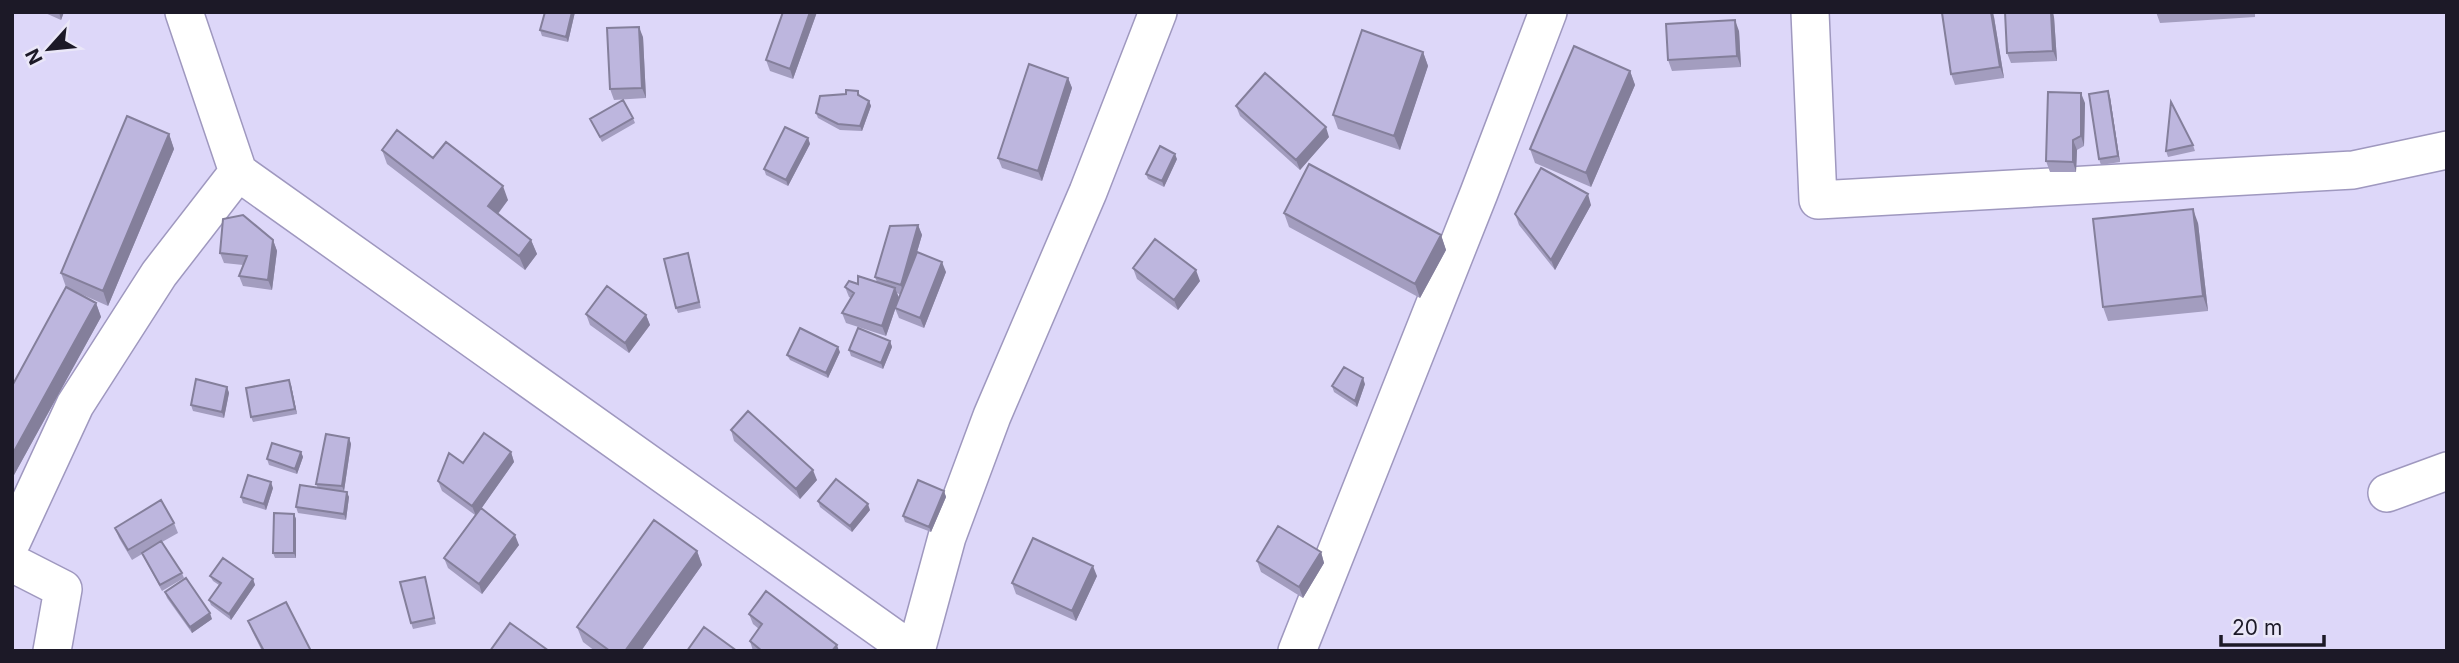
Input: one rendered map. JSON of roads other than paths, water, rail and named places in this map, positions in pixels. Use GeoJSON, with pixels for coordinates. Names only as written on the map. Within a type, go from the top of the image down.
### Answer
{"type":"FeatureCollection","features":[{"type":"Feature","properties":{"kind":"street"},"geometry":{"type":"LineString","coordinates":[[184,12],[238,172],[914,651],[947,537],[992,416],[1088,192],[1158,12]]}},
{"type":"Feature","properties":{"kind":"street"},"geometry":{"type":"LineString","coordinates":[[1297,651],[1548,12]]}},
{"type":"Feature","properties":{"kind":"street"},"geometry":{"type":"LineString","coordinates":[[1810,12],[1818,200],[2353,170],[2447,150]]}},
{"type":"Feature","properties":{"kind":"street"},"geometry":{"type":"LineString","coordinates":[[12,541],[75,405],[159,274],[238,172]]}},
{"type":"Feature","properties":{"kind":"street"},"geometry":{"type":"LineString","coordinates":[[2387,493],[2447,471]]}},
{"type":"Feature","properties":{"kind":"street"},"geometry":{"type":"LineString","coordinates":[[12,563],[63,589],[52,651]]}}]}
